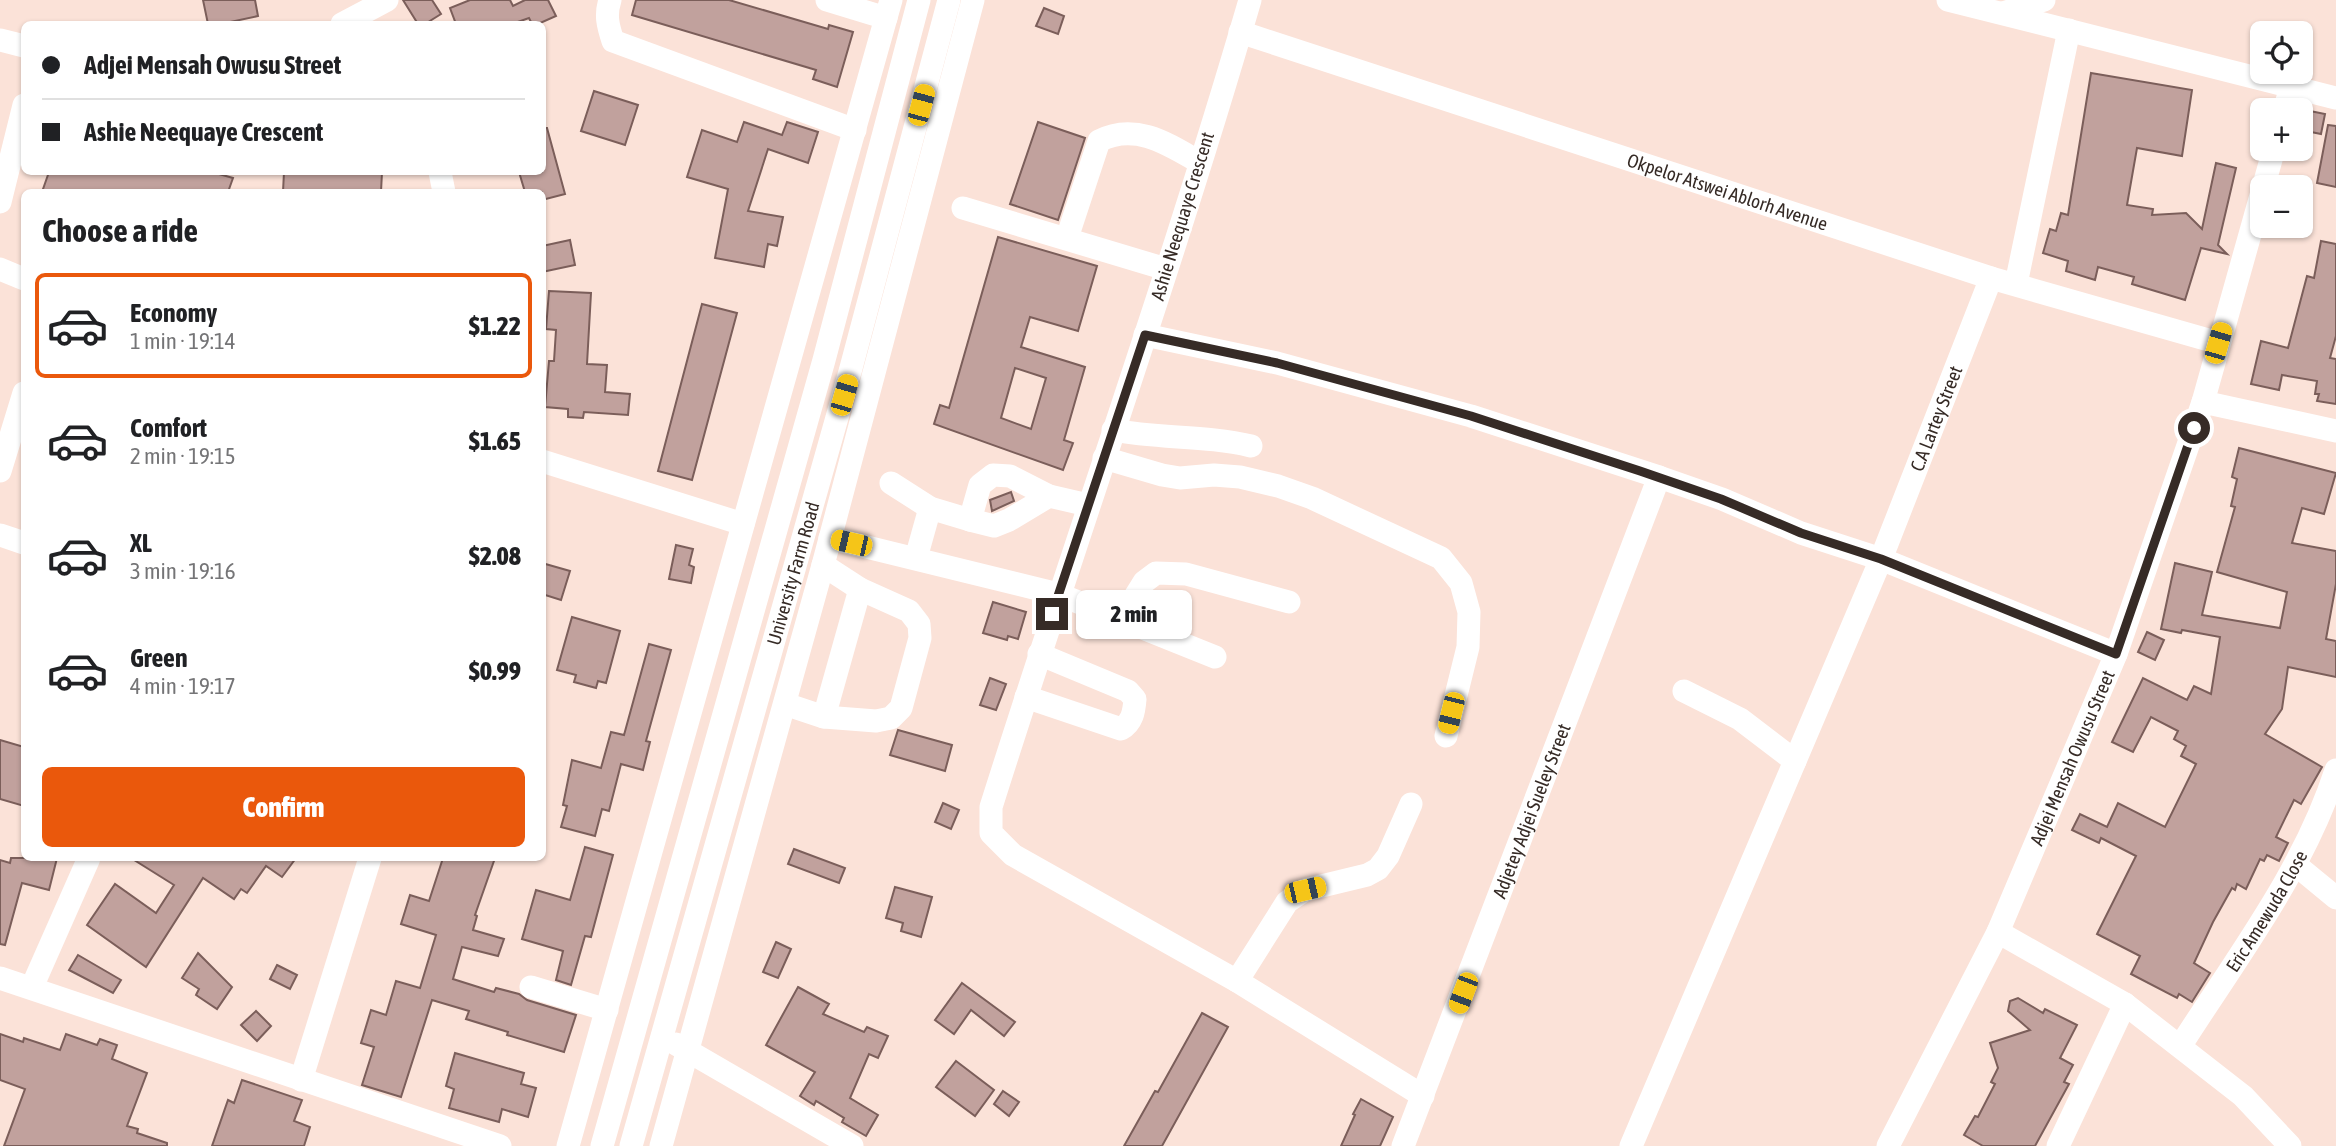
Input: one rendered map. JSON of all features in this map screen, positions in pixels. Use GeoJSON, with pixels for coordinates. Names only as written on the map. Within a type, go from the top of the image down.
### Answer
{"type":"FeatureCollection","features":[{"type":"Feature","properties":{"kind":"street"},"geometry":{"type":"LineString","coordinates":[[610,0],[607,25],[613,41],[855,130]]}},
{"type":"Feature","properties":{"kind":"street"},"geometry":{"type":"LineString","coordinates":[[568,1146],[888,9],[827,0]]}},
{"type":"Feature","properties":{"kind":"street","name":"University Farm Road"},"geometry":{"type":"LineString","coordinates":[[602,1146],[820,373],[919,0]]}},
{"type":"Feature","properties":{"kind":"street","name":"University Farm Road"},"geometry":{"type":"LineString","coordinates":[[631,1146],[848,381],[949,0]]}},
{"type":"Feature","properties":{"kind":"street"},"geometry":{"type":"LineString","coordinates":[[661,1146],[824,565],[972,0]]}},
{"type":"Feature","properties":{"kind":"street","name":"Ashie Neequaye Crescent"},"geometry":{"type":"LineString","coordinates":[[1237,981],[1013,855],[991,833],[991,807],[1058,594],[1145,335],[1250,0]]}},
{"type":"Feature","properties":{"kind":"street"},"geometry":{"type":"LineString","coordinates":[[1948,0],[2336,98]]}},
{"type":"Feature","properties":{"kind":"street"},"geometry":{"type":"LineString","coordinates":[[2003,13],[2044,0]]}},
{"type":"Feature","properties":{"kind":"street"},"geometry":{"type":"LineString","coordinates":[[349,21],[382,7]]}},
{"type":"Feature","properties":{"kind":"street"},"geometry":{"type":"LineString","coordinates":[[2016,285],[2069,30]]}},
{"type":"Feature","properties":{"kind":"street","name":"Okpelor Atswei Ablorh Avenue"},"geometry":{"type":"LineString","coordinates":[[1240,32],[1991,278],[2218,343]]}},
{"type":"Feature","properties":{"kind":"street"},"geometry":{"type":"LineString","coordinates":[[0,40],[21,45]]}},
{"type":"Feature","properties":{"kind":"street"},"geometry":{"type":"LineString","coordinates":[[2288,98],[2291,88]]}},
{"type":"Feature","properties":{"kind":"street"},"geometry":{"type":"LineString","coordinates":[[0,202],[21,117]]}},
{"type":"Feature","properties":{"kind":"street"},"geometry":{"type":"LineString","coordinates":[[1067,238],[1099,141],[1110,135],[1130,134],[1157,138],[1199,162]]}},
{"type":"Feature","properties":{"kind":"street","name":"Adjei Mensah Owusu Street"},"geometry":{"type":"LineString","coordinates":[[1888,1146],[1998,932],[2116,654],[2203,402],[2271,161]]}},
{"type":"Feature","properties":{"kind":"street"},"geometry":{"type":"LineString","coordinates":[[963,208],[1166,269]]}},
{"type":"Feature","properties":{"kind":"street"},"geometry":{"type":"LineString","coordinates":[[0,269],[21,278]]}},
{"type":"Feature","properties":{"kind":"street","name":"C.A Lartey Street"},"geometry":{"type":"LineString","coordinates":[[1631,1146],[1881,559],[1991,278]]}},
{"type":"Feature","properties":{"kind":"street"},"geometry":{"type":"LineString","coordinates":[[1145,335],[1277,363],[1471,416],[1659,477],[1721,499],[1801,533],[1881,559],[2116,654]]}},
{"type":"Feature","properties":{"kind":"street"},"geometry":{"type":"LineString","coordinates":[[2203,402],[2336,431]]}},
{"type":"Feature","properties":{"kind":"street"},"geometry":{"type":"LineString","coordinates":[[0,471],[21,403]]}},
{"type":"Feature","properties":{"kind":"street"},"geometry":{"type":"LineString","coordinates":[[1113,430],[1161,437],[1215,439],[1251,446]]}},
{"type":"Feature","properties":{"kind":"street"},"geometry":{"type":"LineString","coordinates":[[1104,458],[1180,478],[1214,475],[1240,477],[1278,486],[1312,498],[1441,558],[1461,583],[1469,612],[1468,647],[1446,736]]}},
{"type":"Feature","properties":{"kind":"street"},"geometry":{"type":"LineString","coordinates":[[546,462],[743,524]]}},
{"type":"Feature","properties":{"kind":"street"},"geometry":{"type":"LineString","coordinates":[[970,520],[980,485],[993,475],[1010,476],[1049,496],[1088,505]]}},
{"type":"Feature","properties":{"kind":"street","name":"Adjetey Adjei Sueley Street"},"geometry":{"type":"LineString","coordinates":[[1403,1146],[1659,477]]}},
{"type":"Feature","properties":{"kind":"street"},"geometry":{"type":"LineString","coordinates":[[891,483],[930,508],[994,526],[1049,496]]}},
{"type":"Feature","properties":{"kind":"street"},"geometry":{"type":"LineString","coordinates":[[916,558],[930,508]]}},
{"type":"Feature","properties":{"kind":"street"},"geometry":{"type":"LineString","coordinates":[[0,535],[21,542]]}},
{"type":"Feature","properties":{"kind":"street"},"geometry":{"type":"LineString","coordinates":[[830,538],[1058,594],[1215,657]]}},
{"type":"Feature","properties":{"kind":"street"},"geometry":{"type":"LineString","coordinates":[[785,704],[824,717],[876,721],[891,718],[901,708],[920,638],[919,624],[909,611],[860,589],[824,565]]}},
{"type":"Feature","properties":{"kind":"street"},"geometry":{"type":"LineString","coordinates":[[1121,619],[1144,582],[1156,573],[1186,574],[1289,602]]}},
{"type":"Feature","properties":{"kind":"street"},"geometry":{"type":"LineString","coordinates":[[824,717],[860,589]]}},
{"type":"Feature","properties":{"kind":"street"},"geometry":{"type":"LineString","coordinates":[[1026,697],[1122,729],[1129,725],[1134,711],[1135,699],[1128,691],[1039,654]]}},
{"type":"Feature","properties":{"kind":"street"},"geometry":{"type":"LineString","coordinates":[[1685,691],[1740,719],[1795,761]]}},
{"type":"Feature","properties":{"kind":"street","name":"Eric Amewuda Close"},"geometry":{"type":"LineString","coordinates":[[2180,1045],[2296,865],[2336,770]]}},
{"type":"Feature","properties":{"kind":"street"},"geometry":{"type":"LineString","coordinates":[[1411,804],[1388,856],[1378,869],[1367,875],[1305,890],[1287,902],[1237,981],[1423,1096]]}},
{"type":"Feature","properties":{"kind":"street"},"geometry":{"type":"LineString","coordinates":[[32,987],[88,861]]}},
{"type":"Feature","properties":{"kind":"street"},"geometry":{"type":"LineString","coordinates":[[301,1080],[369,861]]}},
{"type":"Feature","properties":{"kind":"street"},"geometry":{"type":"LineString","coordinates":[[2296,865],[2336,898]]}},
{"type":"Feature","properties":{"kind":"street"},"geometry":{"type":"LineString","coordinates":[[1998,932],[2125,1004],[2243,1096],[2290,1146]]}},
{"type":"Feature","properties":{"kind":"street"},"geometry":{"type":"LineString","coordinates":[[0,978],[500,1146]]}},
{"type":"Feature","properties":{"kind":"street"},"geometry":{"type":"LineString","coordinates":[[531,987],[607,1010]]}},
{"type":"Feature","properties":{"kind":"street"},"geometry":{"type":"LineString","coordinates":[[2058,1146],[2125,1004]]}},
{"type":"Feature","properties":{"kind":"street"},"geometry":{"type":"LineString","coordinates":[[636,1026],[688,1050],[852,1146]]}},
{"type":"Feature","properties":{"kind":"building"},"geometry":{"type":"Polygon","coordinates":[[[203,0],[255,0],[258,16],[235,21],[207,21],[203,0]]]}},
{"type":"Feature","properties":{"kind":"building"},"geometry":{"type":"Polygon","coordinates":[[[403,0],[432,0],[441,14],[430,21],[416,21],[403,0]]]}},
{"type":"Feature","properties":{"kind":"building"},"geometry":{"type":"Polygon","coordinates":[[[470,0],[510,0],[513,6],[525,0],[548,0],[556,16],[545,21],[530,21],[529,18],[520,21],[455,21],[450,8],[470,0]]]}},
{"type":"Feature","properties":{"kind":"building"},"geometry":{"type":"Polygon","coordinates":[[[636,0],[729,0],[828,29],[829,25],[853,32],[837,87],[813,79],[816,70],[632,15],[636,0]]]}},
{"type":"Feature","properties":{"kind":"building"},"geometry":{"type":"Polygon","coordinates":[[[1044,8],[1064,16],[1058,34],[1036,26],[1044,8]]]}},
{"type":"Feature","properties":{"kind":"building"},"geometry":{"type":"Polygon","coordinates":[[[2091,73],[2192,90],[2182,156],[2137,148],[2127,205],[2153,209],[2152,215],[2186,213],[2202,229],[2216,163],[2236,168],[2218,245],[2227,254],[2201,248],[2185,300],[2132,284],[2134,277],[2098,267],[2095,280],[2066,271],[2068,261],[2043,253],[2050,229],[2056,231],[2061,213],[2068,215],[2091,73]]]}},
{"type":"Feature","properties":{"kind":"building"},"geometry":{"type":"Polygon","coordinates":[[[594,91],[638,105],[625,145],[581,131],[594,91]]]}},
{"type":"Feature","properties":{"kind":"building"},"geometry":{"type":"Polygon","coordinates":[[[2313,112],[2325,114],[2321,134],[2313,132],[2313,112]]]}},
{"type":"Feature","properties":{"kind":"building"},"geometry":{"type":"Polygon","coordinates":[[[744,122],[782,135],[787,122],[818,132],[808,163],[768,149],[748,211],[783,217],[777,246],[768,244],[764,267],[715,258],[728,189],[687,177],[702,130],[737,142],[744,122]]]}},
{"type":"Feature","properties":{"kind":"building"},"geometry":{"type":"Polygon","coordinates":[[[1038,122],[1085,138],[1058,220],[1010,204],[1038,122]]]}},
{"type":"Feature","properties":{"kind":"building"},"geometry":{"type":"Polygon","coordinates":[[[2328,125],[2336,126],[2336,187],[2317,183],[2328,125]]]}},
{"type":"Feature","properties":{"kind":"building"},"geometry":{"type":"Polygon","coordinates":[[[547,128],[565,194],[546,199],[546,189],[524,189],[520,175],[546,175],[547,128]]]}},
{"type":"Feature","properties":{"kind":"building"},"geometry":{"type":"Polygon","coordinates":[[[48,175],[222,175],[233,178],[229,189],[43,189],[48,175]]]}},
{"type":"Feature","properties":{"kind":"building"},"geometry":{"type":"Polygon","coordinates":[[[284,175],[382,175],[381,189],[283,189],[284,175]]]}},
{"type":"Feature","properties":{"kind":"building"},"geometry":{"type":"Polygon","coordinates":[[[998,237],[1097,266],[1078,331],[1030,317],[1021,347],[1085,367],[1064,440],[1073,443],[1063,470],[934,424],[940,405],[949,408],[998,237]],[[1015,368],[1001,418],[1031,429],[1046,378],[1015,368]]]}},
{"type":"Feature","properties":{"kind":"building"},"geometry":{"type":"Polygon","coordinates":[[[570,240],[575,265],[546,271],[546,245],[570,240]]]}},
{"type":"Feature","properties":{"kind":"building"},"geometry":{"type":"Polygon","coordinates":[[[2321,241],[2336,244],[2336,336],[2330,358],[2336,359],[2336,404],[2317,401],[2317,381],[2282,375],[2279,390],[2251,384],[2261,341],[2288,348],[2307,276],[2314,278],[2321,241]]]}},
{"type":"Feature","properties":{"kind":"building"},"geometry":{"type":"Polygon","coordinates":[[[549,291],[591,293],[587,364],[607,365],[605,392],[630,394],[628,415],[584,412],[583,418],[568,417],[568,409],[546,407],[549,361],[554,361],[556,330],[546,329],[549,291]]]}},
{"type":"Feature","properties":{"kind":"building"},"geometry":{"type":"Polygon","coordinates":[[[702,304],[737,313],[692,480],[658,471],[702,304]]]}},
{"type":"Feature","properties":{"kind":"building"},"geometry":{"type":"Polygon","coordinates":[[[2239,448],[2336,473],[2324,514],[2302,508],[2292,543],[2336,551],[2336,584],[2326,639],[2336,641],[2336,677],[2288,667],[2282,709],[2265,734],[2322,767],[2301,804],[2294,800],[2276,837],[2288,843],[2279,861],[2267,855],[2264,861],[2260,859],[2246,889],[2237,884],[2235,890],[2232,888],[2213,922],[2194,963],[2210,973],[2192,1002],[2179,994],[2177,998],[2131,974],[2140,956],[2097,934],[2136,856],[2101,838],[2099,843],[2072,830],[2080,814],[2107,827],[2118,803],[2165,827],[2196,764],[2181,756],[2186,746],[2174,739],[2178,731],[2151,717],[2133,752],[2112,742],[2143,678],[2187,700],[2194,686],[2211,694],[2220,637],[2161,629],[2175,563],[2212,572],[2202,615],[2280,628],[2287,592],[2217,572],[2235,507],[2231,506],[2237,479],[2232,477],[2239,448]]]}},
{"type":"Feature","properties":{"kind":"building"},"geometry":{"type":"Polygon","coordinates":[[[1011,492],[1014,501],[992,511],[990,500],[1011,492]]]}},
{"type":"Feature","properties":{"kind":"building"},"geometry":{"type":"Polygon","coordinates":[[[676,545],[693,549],[689,565],[694,567],[691,583],[669,579],[676,545]]]}},
{"type":"Feature","properties":{"kind":"building"},"geometry":{"type":"Polygon","coordinates":[[[546,564],[570,571],[561,600],[546,595],[546,564]]]}},
{"type":"Feature","properties":{"kind":"building"},"geometry":{"type":"Polygon","coordinates":[[[993,602],[1026,612],[1018,639],[1008,636],[1007,640],[983,633],[993,602]]]}},
{"type":"Feature","properties":{"kind":"building"},"geometry":{"type":"Polygon","coordinates":[[[572,617],[620,631],[606,683],[598,681],[596,688],[574,682],[576,675],[557,670],[572,617]]]}},
{"type":"Feature","properties":{"kind":"building"},"geometry":{"type":"Polygon","coordinates":[[[2147,632],[2164,640],[2155,660],[2138,652],[2147,632]]]}},
{"type":"Feature","properties":{"kind":"building"},"geometry":{"type":"Polygon","coordinates":[[[649,644],[671,650],[646,741],[650,742],[643,770],[621,764],[609,811],[602,809],[595,836],[561,827],[567,806],[563,805],[572,760],[601,768],[611,732],[624,735],[649,644]]]}},
{"type":"Feature","properties":{"kind":"building"},"geometry":{"type":"Polygon","coordinates":[[[990,678],[1006,684],[996,710],[980,705],[990,678]]]}},
{"type":"Feature","properties":{"kind":"building"},"geometry":{"type":"Polygon","coordinates":[[[898,730],[952,745],[945,771],[890,755],[898,730]]]}},
{"type":"Feature","properties":{"kind":"building"},"geometry":{"type":"Polygon","coordinates":[[[0,740],[21,746],[21,805],[0,799],[0,740]]]}},
{"type":"Feature","properties":{"kind":"building"},"geometry":{"type":"Polygon","coordinates":[[[943,803],[959,810],[951,829],[935,822],[943,803]]]}},
{"type":"Feature","properties":{"kind":"building"},"geometry":{"type":"Polygon","coordinates":[[[585,847],[613,855],[591,937],[585,936],[571,985],[556,980],[563,951],[522,939],[536,890],[570,900],[585,847]]]}},
{"type":"Feature","properties":{"kind":"building"},"geometry":{"type":"Polygon","coordinates":[[[794,849],[845,868],[839,883],[788,864],[794,849]]]}},
{"type":"Feature","properties":{"kind":"building"},"geometry":{"type":"Polygon","coordinates":[[[11,858],[21,858],[21,861],[56,861],[49,890],[22,883],[5,945],[0,944],[0,860],[10,863],[11,858]]]}},
{"type":"Feature","properties":{"kind":"building"},"geometry":{"type":"Polygon","coordinates":[[[136,861],[294,861],[282,877],[266,866],[247,893],[241,889],[234,899],[203,878],[146,967],[87,925],[115,884],[156,913],[174,885],[136,861]]]}},
{"type":"Feature","properties":{"kind":"building"},"geometry":{"type":"Polygon","coordinates":[[[442,861],[494,861],[475,915],[477,916],[473,930],[504,939],[498,956],[462,947],[453,979],[494,992],[496,988],[519,994],[527,1000],[576,1015],[564,1052],[466,1019],[469,1011],[432,1000],[401,1097],[362,1085],[374,1047],[361,1043],[371,1010],[386,1015],[396,981],[420,988],[436,935],[401,924],[410,895],[429,901],[442,861]]]}},
{"type":"Feature","properties":{"kind":"building"},"geometry":{"type":"Polygon","coordinates":[[[895,887],[932,897],[921,937],[901,931],[903,923],[886,918],[895,887]]]}},
{"type":"Feature","properties":{"kind":"building"},"geometry":{"type":"Polygon","coordinates":[[[776,942],[791,949],[778,978],[763,972],[776,942]]]}},
{"type":"Feature","properties":{"kind":"building"},"geometry":{"type":"Polygon","coordinates":[[[198,953],[232,987],[217,1009],[196,995],[199,989],[182,978],[198,953]]]}},
{"type":"Feature","properties":{"kind":"building"},"geometry":{"type":"Polygon","coordinates":[[[78,955],[121,980],[113,993],[69,970],[78,955]]]}},
{"type":"Feature","properties":{"kind":"building"},"geometry":{"type":"Polygon","coordinates":[[[277,965],[297,975],[290,989],[270,979],[277,965]]]}},
{"type":"Feature","properties":{"kind":"building"},"geometry":{"type":"Polygon","coordinates":[[[962,983],[1015,1022],[1004,1036],[971,1010],[954,1034],[935,1020],[962,983]]]}},
{"type":"Feature","properties":{"kind":"building"},"geometry":{"type":"Polygon","coordinates":[[[798,987],[829,1004],[823,1014],[864,1032],[867,1027],[888,1036],[878,1058],[869,1054],[850,1098],[878,1115],[866,1136],[842,1122],[844,1118],[816,1101],[814,1105],[800,1096],[815,1072],[766,1045],[798,987]]]}},
{"type":"Feature","properties":{"kind":"building"},"geometry":{"type":"Polygon","coordinates":[[[2018,998],[2043,1013],[2045,1009],[2077,1025],[2060,1058],[2073,1065],[2064,1082],[2069,1084],[2035,1146],[1983,1146],[1964,1135],[1975,1116],[1978,1117],[1995,1084],[1991,1082],[1998,1068],[1990,1043],[2030,1030],[2008,1011],[2010,1001],[2018,998]]]}},
{"type":"Feature","properties":{"kind":"building"},"geometry":{"type":"Polygon","coordinates":[[[256,1011],[271,1026],[257,1041],[241,1025],[256,1011]]]}},
{"type":"Feature","properties":{"kind":"building"},"geometry":{"type":"Polygon","coordinates":[[[1202,1013],[1228,1027],[1162,1146],[1124,1146],[1155,1091],[1158,1092],[1202,1013]]]}},
{"type":"Feature","properties":{"kind":"building"},"geometry":{"type":"Polygon","coordinates":[[[0,1034],[23,1042],[24,1038],[60,1050],[66,1034],[97,1045],[100,1039],[117,1045],[112,1059],[147,1073],[127,1126],[138,1129],[137,1133],[167,1143],[167,1146],[4,1146],[25,1089],[0,1080],[0,1034]]]}},
{"type":"Feature","properties":{"kind":"building"},"geometry":{"type":"Polygon","coordinates":[[[455,1053],[524,1073],[521,1084],[536,1088],[528,1117],[502,1109],[499,1122],[449,1108],[454,1089],[446,1086],[455,1053]]]}},
{"type":"Feature","properties":{"kind":"building"},"geometry":{"type":"Polygon","coordinates":[[[956,1061],[994,1090],[975,1116],[936,1087],[956,1061]]]}},
{"type":"Feature","properties":{"kind":"building"},"geometry":{"type":"Polygon","coordinates":[[[242,1080],[302,1100],[294,1121],[310,1127],[304,1146],[212,1146],[228,1100],[234,1103],[242,1080]]]}},
{"type":"Feature","properties":{"kind":"building"},"geometry":{"type":"Polygon","coordinates":[[[1003,1091],[1019,1102],[1009,1116],[994,1104],[1003,1091]]]}},
{"type":"Feature","properties":{"kind":"building"},"geometry":{"type":"Polygon","coordinates":[[[1361,1099],[1393,1117],[1380,1146],[1341,1146],[1355,1115],[1353,1114],[1361,1099]]]}},
{"type":"Feature","properties":{"kind":"route"},"geometry":{"type":"LineString","coordinates":[[1052,614],[1145,335],[1277,363],[1471,416],[1640,471],[1721,499],[1801,533],[1881,559],[2116,654],[2194,428]]}}]}
